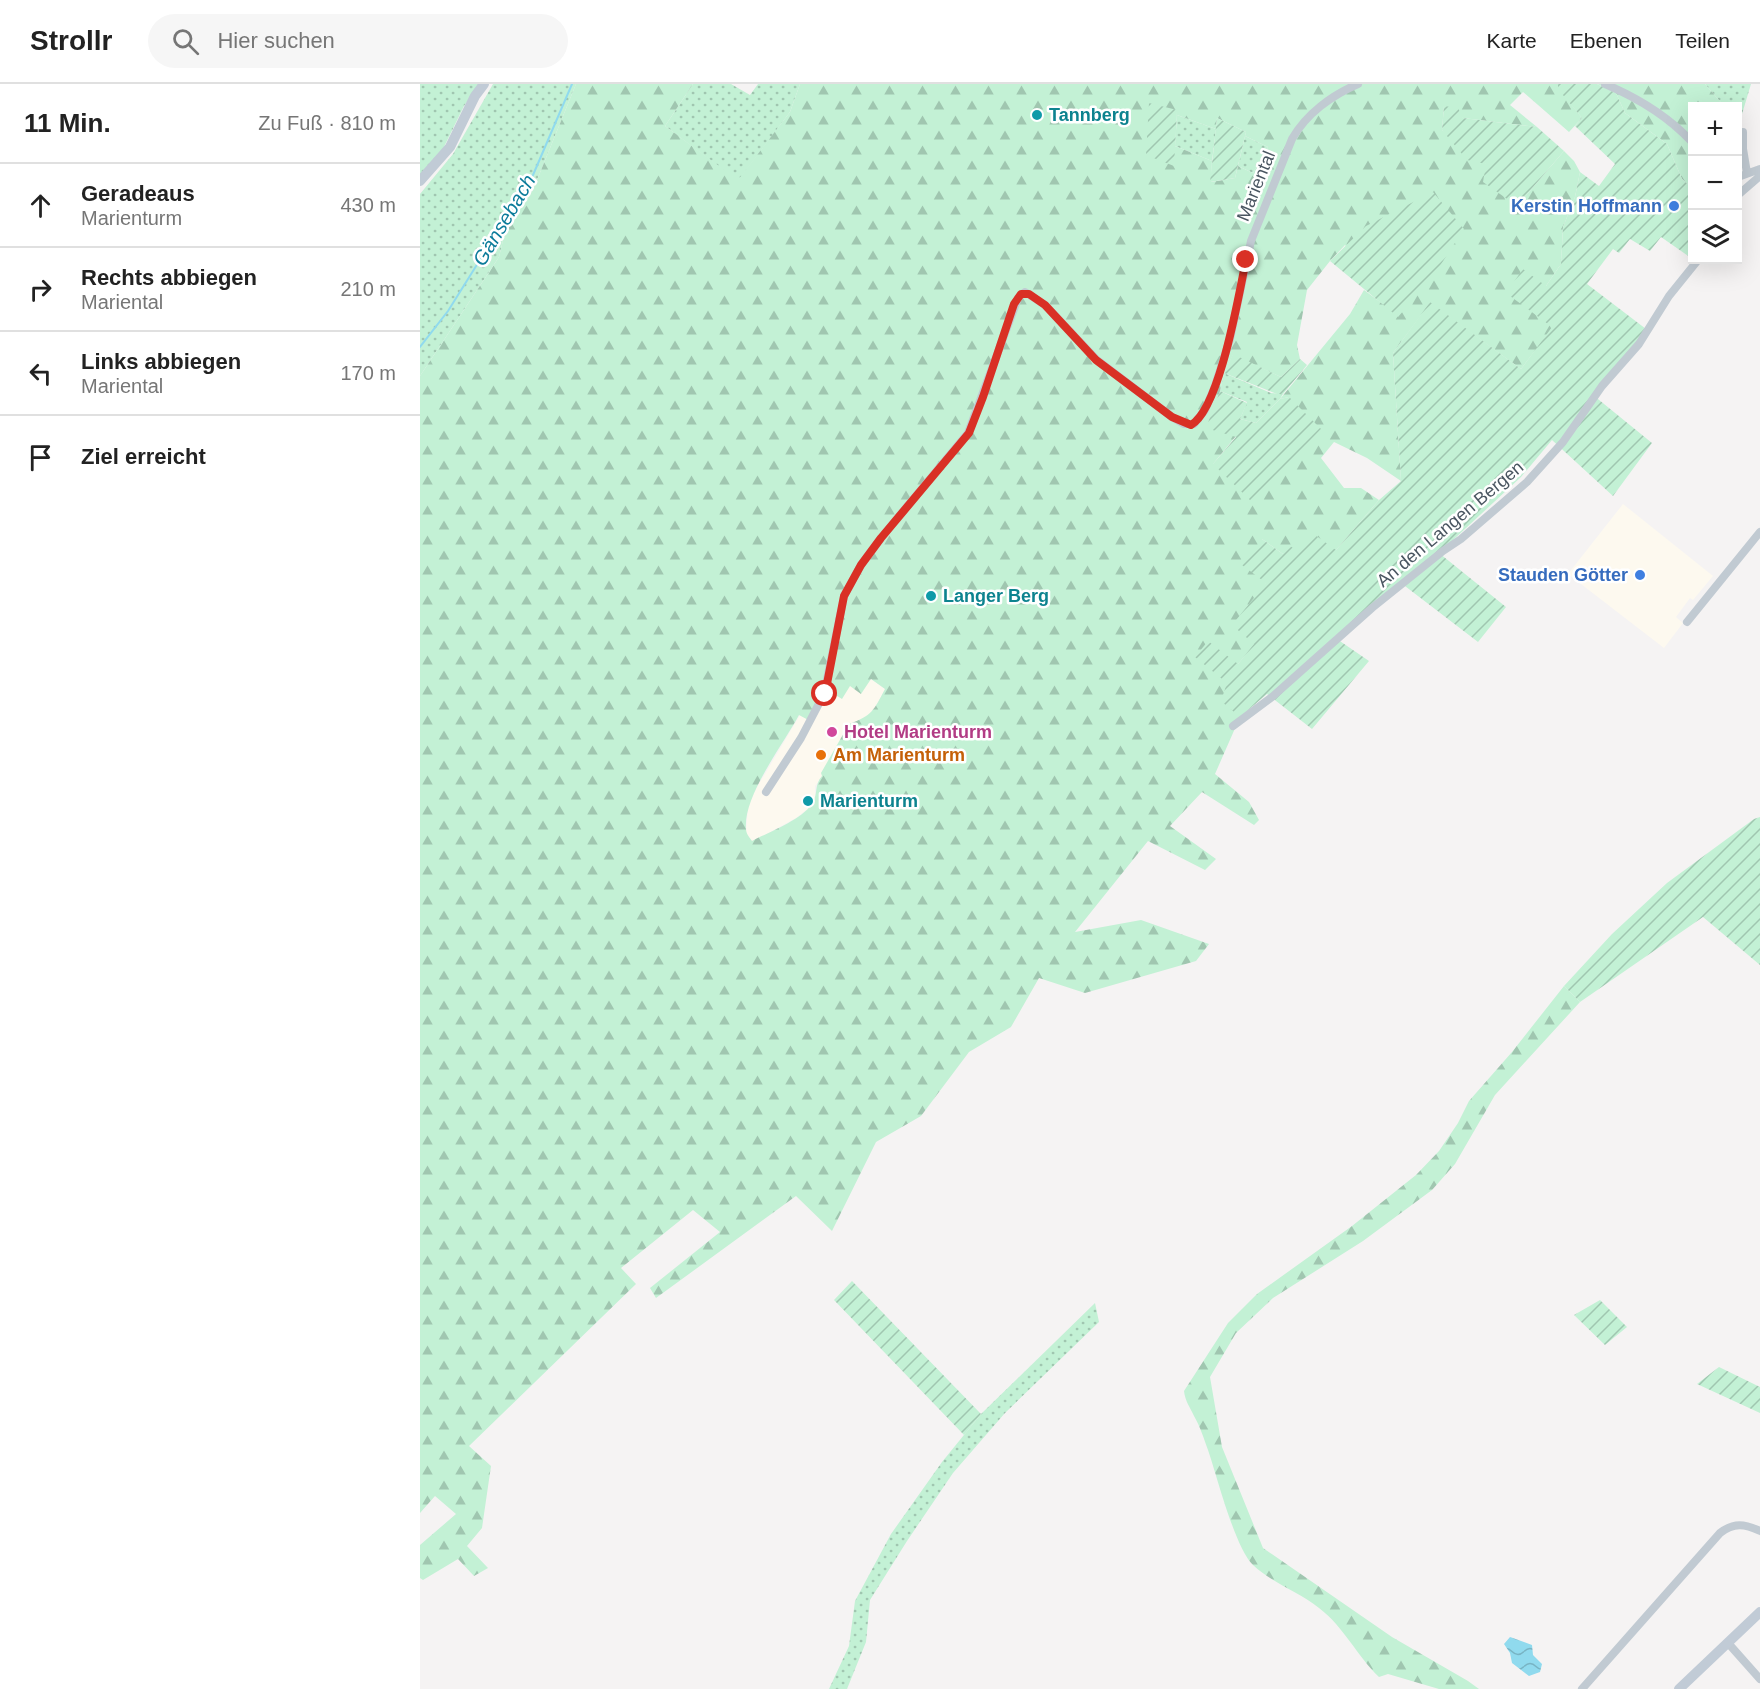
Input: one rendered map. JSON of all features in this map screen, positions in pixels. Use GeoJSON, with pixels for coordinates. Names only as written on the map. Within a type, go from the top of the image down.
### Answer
{"type":"FeatureCollection","features":[{"type":"Feature","properties":{"kind":"street"},"geometry":{"type":"LineString","coordinates":[[420,181],[450,147],[475,96],[484,84]]}},
{"type":"Feature","properties":{"kind":"street","name":"Mariental"},"geometry":{"type":"LineString","coordinates":[[766,792],[801,738],[825,694],[844,596],[861,565],[881,538],[969,433],[1014,304],[1021,294],[1029,294],[1045,305],[1096,360],[1172,417],[1184,424],[1194,424],[1205,410],[1215,386],[1230,339],[1251,241],[1292,139],[1297,129],[1314,112],[1358,84]]}},
{"type":"Feature","properties":{"kind":"street"},"geometry":{"type":"LineString","coordinates":[[1605,84],[1627,93],[1654,110],[1682,130],[1688,137]]}},
{"type":"Feature","properties":{"kind":"street"},"geometry":{"type":"LineString","coordinates":[[1743,132],[1743,149],[1748,173]]}},
{"type":"Feature","properties":{"kind":"street"},"geometry":{"type":"LineString","coordinates":[[1742,175],[1760,169]]}},
{"type":"Feature","properties":{"kind":"street"},"geometry":{"type":"LineString","coordinates":[[1742,191],[1760,176]]}},
{"type":"Feature","properties":{"kind":"street","name":"An den Langen Bergen"},"geometry":{"type":"LineString","coordinates":[[1233,726],[1272,697],[1372,608],[1443,550],[1461,539],[1527,482],[1563,442],[1602,386],[1639,344],[1669,296],[1695,264]]}},
{"type":"Feature","properties":{"kind":"street"},"geometry":{"type":"LineString","coordinates":[[1687,622],[1760,532]]}},
{"type":"Feature","properties":{"kind":"street"},"geometry":{"type":"LineString","coordinates":[[1582,1689],[1720,1533],[1726,1528],[1739,1524],[1760,1531]]}},
{"type":"Feature","properties":{"kind":"street"},"geometry":{"type":"LineString","coordinates":[[1678,1689],[1760,1612]]}},
{"type":"Feature","properties":{"kind":"street"},"geometry":{"type":"LineString","coordinates":[[1728,1643],[1760,1679]]}},
{"type":"Feature","properties":{"kind":"shaded area","name":"Stauden Götter"},"geometry":{"type":"Polygon","coordinates":[[[1623,504],[1713,576],[1693,600],[1690,598],[1676,617],[1683,623],[1664,648],[1568,574],[1623,504]]]}},
{"type":"Feature","properties":{"kind":"shaded area","name":"Marienturm"},"geometry":{"type":"Polygon","coordinates":[[[871,679],[885,689],[876,706],[815,786],[815,800],[810,807],[796,818],[752,842],[746,832],[748,807],[756,789],[800,715],[813,722],[829,691],[871,679]]]}},
{"type":"Feature","properties":{"kind":"green space"},"geometry":{"type":"Polygon","coordinates":[[[420,84],[479,84],[464,106],[443,149],[420,175],[420,84]]]}},
{"type":"Feature","properties":{"kind":"green space"},"geometry":{"type":"Polygon","coordinates":[[[493,84],[576,84],[533,190],[506,228],[499,257],[420,376],[420,194],[453,154],[493,84]]]}},
{"type":"Feature","properties":{"kind":"green space"},"geometry":{"type":"Polygon","coordinates":[[[576,84],[693,84],[665,126],[738,180],[790,112],[800,84],[1558,84],[1559,89],[1582,118],[1569,132],[1523,92],[1510,105],[1537,127],[1463,118],[1444,106],[1442,130],[1486,164],[1517,206],[1564,151],[1574,161],[1580,172],[1575,197],[1563,227],[1561,264],[1546,286],[1553,327],[1521,369],[1430,303],[1393,353],[1401,481],[1367,458],[1334,442],[1321,458],[1344,488],[1361,488],[1379,500],[1336,550],[1296,550],[1283,554],[1262,539],[1266,583],[1255,644],[1238,664],[1227,683],[1240,717],[1215,774],[1249,802],[1259,820],[1254,825],[1202,792],[1170,826],[1216,859],[1205,870],[1148,841],[1075,932],[1141,920],[1209,944],[1196,961],[1085,993],[1039,978],[1011,1027],[969,1052],[921,1116],[876,1142],[832,1231],[796,1196],[656,1298],[650,1288],[720,1232],[693,1210],[621,1268],[636,1284],[469,1446],[491,1466],[482,1528],[467,1546],[488,1568],[474,1576],[458,1559],[423,1580],[420,1578],[420,1545],[456,1514],[435,1496],[420,1513],[420,376],[499,257],[506,228],[533,190],[576,84]],[[1177,110],[1175,146],[1212,161],[1211,182],[1235,178],[1238,166],[1253,173],[1268,147],[1245,136],[1246,132],[1217,118],[1216,129],[1177,115],[1177,110]],[[1345,245],[1307,290],[1297,345],[1300,359],[1281,377],[1233,355],[1224,373],[1220,391],[1236,436],[1213,464],[1289,397],[1280,399],[1350,314],[1364,290],[1399,316],[1345,245]],[[871,679],[861,694],[850,686],[842,699],[829,691],[812,722],[799,715],[765,771],[751,801],[746,829],[752,841],[794,819],[808,808],[814,799],[821,773],[849,724],[872,711],[885,689],[871,679]]]}},
{"type":"Feature","properties":{"kind":"green space"},"geometry":{"type":"Polygon","coordinates":[[[693,84],[731,84],[750,95],[758,84],[800,84],[790,112],[738,181],[665,126],[693,84]]]}},
{"type":"Feature","properties":{"kind":"green space"},"geometry":{"type":"Polygon","coordinates":[[[1558,84],[1597,84],[1616,93],[1625,113],[1667,144],[1682,179],[1688,184],[1688,256],[1661,237],[1650,251],[1630,239],[1619,253],[1613,249],[1587,284],[1646,329],[1627,356],[1593,395],[1652,443],[1613,496],[1552,440],[1521,477],[1439,553],[1506,607],[1478,642],[1401,583],[1334,637],[1369,661],[1312,729],[1267,694],[1240,717],[1221,701],[1227,683],[1195,657],[1208,641],[1238,664],[1254,644],[1232,625],[1266,583],[1242,565],[1262,539],[1283,554],[1290,546],[1296,550],[1311,532],[1336,550],[1379,500],[1401,481],[1393,353],[1430,302],[1521,369],[1552,327],[1506,293],[1523,269],[1546,286],[1561,264],[1563,227],[1575,197],[1580,172],[1599,186],[1615,164],[1575,126],[1582,118],[1558,89],[1558,84]]]}},
{"type":"Feature","properties":{"kind":"green space"},"geometry":{"type":"Polygon","coordinates":[[[1597,84],[1705,84],[1721,102],[1688,102],[1688,184],[1682,179],[1667,144],[1625,113],[1616,93],[1597,84]]]}},
{"type":"Feature","properties":{"kind":"green space"},"geometry":{"type":"Polygon","coordinates":[[[1705,84],[1751,84],[1742,114],[1742,102],[1721,102],[1705,84]]]}},
{"type":"Feature","properties":{"kind":"green space"},"geometry":{"type":"Polygon","coordinates":[[[1149,103],[1177,110],[1174,166],[1146,155],[1149,103]]]}},
{"type":"Feature","properties":{"kind":"green space"},"geometry":{"type":"Polygon","coordinates":[[[1444,106],[1458,108],[1463,118],[1537,127],[1564,151],[1517,206],[1483,182],[1486,164],[1467,160],[1442,130],[1444,106]]]}},
{"type":"Feature","properties":{"kind":"green space"},"geometry":{"type":"Polygon","coordinates":[[[1177,115],[1216,129],[1212,161],[1175,146],[1177,115]]]}},
{"type":"Feature","properties":{"kind":"green space"},"geometry":{"type":"Polygon","coordinates":[[[1217,118],[1246,132],[1235,178],[1210,182],[1217,118]]]}},
{"type":"Feature","properties":{"kind":"green space"},"geometry":{"type":"Polygon","coordinates":[[[1245,136],[1268,147],[1253,173],[1238,166],[1245,136]]]}},
{"type":"Feature","properties":{"kind":"green space"},"geometry":{"type":"Polygon","coordinates":[[[1433,192],[1464,229],[1432,278],[1398,317],[1330,261],[1366,226],[1433,192]]]}},
{"type":"Feature","properties":{"kind":"green space"},"geometry":{"type":"Polygon","coordinates":[[[1233,354],[1281,377],[1300,359],[1307,365],[1283,394],[1277,394],[1224,373],[1233,354]]]}},
{"type":"Feature","properties":{"kind":"green space"},"geometry":{"type":"Polygon","coordinates":[[[1224,373],[1271,393],[1283,394],[1256,423],[1240,419],[1247,402],[1220,391],[1224,373]]]}},
{"type":"Feature","properties":{"kind":"green space"},"geometry":{"type":"Polygon","coordinates":[[[1220,391],[1247,403],[1240,419],[1256,423],[1280,399],[1289,397],[1321,429],[1252,502],[1213,464],[1236,437],[1206,428],[1220,391]]]}},
{"type":"Feature","properties":{"kind":"green space"},"geometry":{"type":"Polygon","coordinates":[[[1760,817],[1760,965],[1703,917],[1580,1002],[1564,986],[1612,934],[1667,883],[1754,819],[1760,817]]]}},
{"type":"Feature","properties":{"kind":"green space"},"geometry":{"type":"Polygon","coordinates":[[[1564,986],[1580,1002],[1495,1095],[1455,1164],[1432,1190],[1363,1241],[1273,1298],[1236,1333],[1210,1377],[1222,1447],[1263,1548],[1392,1637],[1479,1689],[1439,1689],[1388,1674],[1379,1677],[1328,1616],[1311,1602],[1260,1571],[1246,1556],[1233,1528],[1203,1437],[1184,1391],[1228,1323],[1257,1294],[1352,1226],[1416,1175],[1439,1151],[1458,1123],[1469,1101],[1512,1052],[1564,986]]]}},
{"type":"Feature","properties":{"kind":"green space"},"geometry":{"type":"Polygon","coordinates":[[[852,1281],[981,1414],[964,1435],[834,1300],[852,1281]]]}},
{"type":"Feature","properties":{"kind":"green space"},"geometry":{"type":"Polygon","coordinates":[[[1600,1300],[1627,1327],[1605,1345],[1574,1315],[1600,1300]]]}},
{"type":"Feature","properties":{"kind":"green space"},"geometry":{"type":"Polygon","coordinates":[[[1095,1303],[1099,1322],[1005,1413],[953,1473],[870,1600],[866,1642],[847,1689],[829,1689],[849,1646],[855,1601],[891,1534],[942,1462],[981,1414],[1095,1303]]]}},
{"type":"Feature","properties":{"kind":"green space"},"geometry":{"type":"Polygon","coordinates":[[[1719,1367],[1760,1387],[1760,1413],[1697,1384],[1719,1367]]]}},
{"type":"Feature","properties":{"kind":"water"},"geometry":{"type":"Polygon","coordinates":[[[1510,1637],[1532,1645],[1533,1655],[1542,1664],[1540,1672],[1529,1676],[1512,1663],[1510,1653],[1504,1644],[1510,1637]]]}},
{"type":"Feature","properties":{"kind":"waterway","name":"Gänsebach"},"geometry":{"type":"LineString","coordinates":[[420,347],[448,311],[533,175],[572,84]]}},
{"type":"Feature","properties":{"kind":"place","name":"Tannberg"},"geometry":{"type":"Point","coordinates":[1037,115]}},
{"type":"Feature","properties":{"kind":"place","name":"Kerstin Hoffmann"},"geometry":{"type":"Point","coordinates":[1674,206]}},
{"type":"Feature","properties":{"kind":"place","name":"Stauden Götter"},"geometry":{"type":"Point","coordinates":[1640,575]}},
{"type":"Feature","properties":{"kind":"place","name":"Langer Berg"},"geometry":{"type":"Point","coordinates":[931,596]}},
{"type":"Feature","properties":{"kind":"place","name":"Hotel Marienturm"},"geometry":{"type":"Point","coordinates":[832,732]}},
{"type":"Feature","properties":{"kind":"place","name":"Am Marienturm"},"geometry":{"type":"Point","coordinates":[821,755]}},
{"type":"Feature","properties":{"kind":"place","name":"Marienturm"},"geometry":{"type":"Point","coordinates":[808,801]}},
{"type":"Feature","properties":{"kind":"route"},"geometry":{"type":"LineString","coordinates":[[825,694],[844,596],[861,565],[881,538],[969,433],[1014,304],[1021,294],[1025,292],[1045,305],[1096,360],[1172,417],[1191,425],[1199,420],[1215,386],[1230,339],[1246,260]]}}]}
